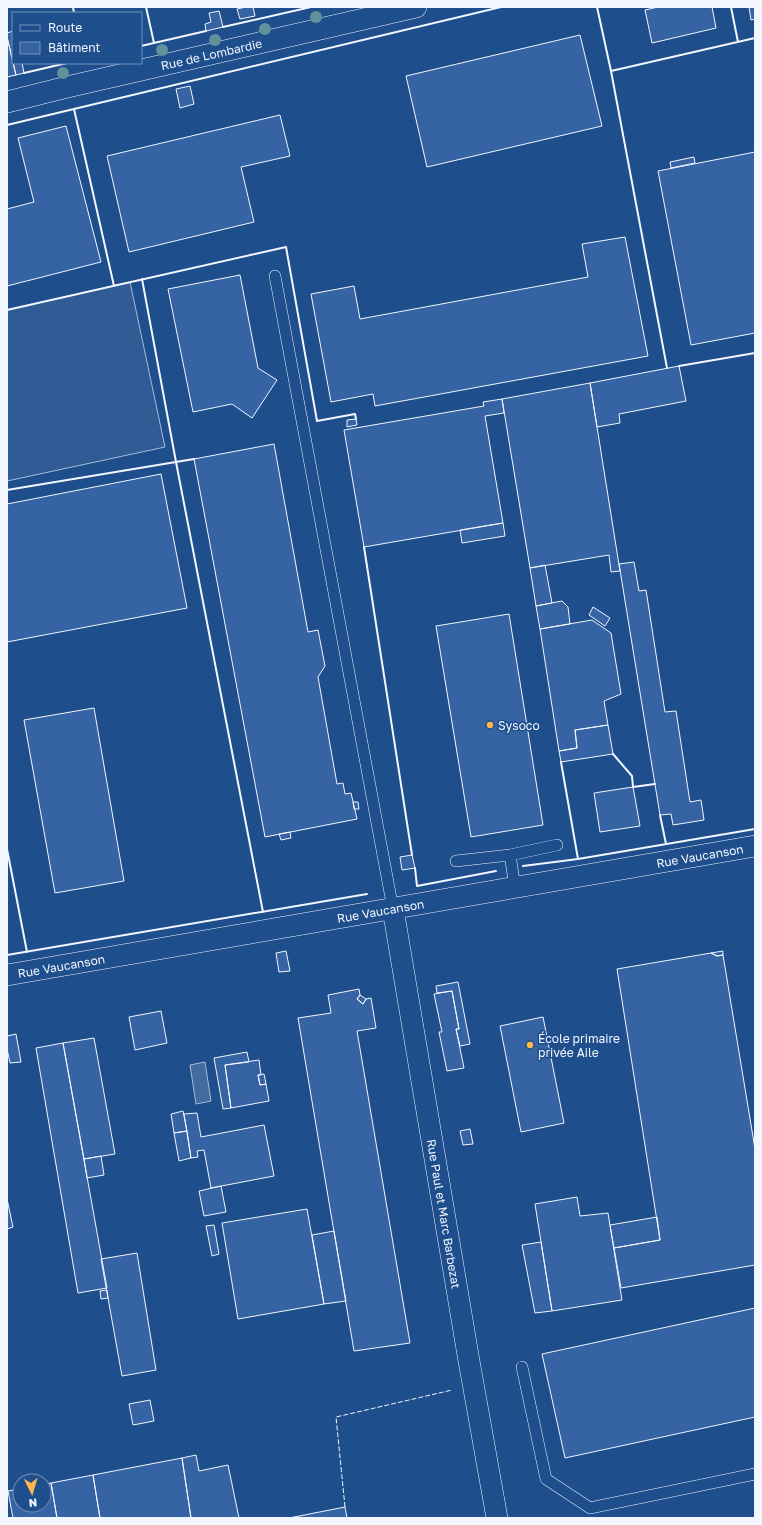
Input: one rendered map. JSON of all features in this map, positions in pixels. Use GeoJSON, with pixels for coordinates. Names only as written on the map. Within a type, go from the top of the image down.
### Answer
{"type":"FeatureCollection","features":[{"type":"Feature","properties":{"kind":"street","name":"Rue de Lombardie"},"geometry":{"type":"LineString","coordinates":[[7,102],[416,7]]}},
{"type":"Feature","properties":{"kind":"street","name":"Rue Vaucanson"},"geometry":{"type":"LineString","coordinates":[[7,975],[755,846]]}},
{"type":"Feature","properties":{"kind":"street","name":"Rue Paul et Marc Barbezat"},"geometry":{"type":"LineString","coordinates":[[393,909],[469,1362],[497,1518]]}},
{"type":"Feature","properties":{"kind":"lane"},"geometry":{"type":"LineString","coordinates":[[275,276],[393,909]]}},
{"type":"Feature","properties":{"kind":"lane"},"geometry":{"type":"LineString","coordinates":[[456,861],[510,855],[558,845]]}},
{"type":"Feature","properties":{"kind":"lane"},"geometry":{"type":"LineString","coordinates":[[510,855],[515,888]]}},
{"type":"Feature","properties":{"kind":"lane"},"geometry":{"type":"LineString","coordinates":[[522,1367],[546,1479],[590,1508],[755,1474]]}},
{"type":"Feature","properties":{"kind":"shaded area"},"geometry":{"type":"Polygon","coordinates":[[[130,282],[165,447],[7,481],[7,310],[130,282]]]}},
{"type":"Feature","properties":{"kind":"shaded area"},"geometry":{"type":"Polygon","coordinates":[[[205,1062],[211,1101],[196,1104],[190,1065],[205,1062]]]}},
{"type":"Feature","properties":{"kind":"building"},"geometry":{"type":"Polygon","coordinates":[[[253,7],[255,16],[240,19],[237,9],[253,7]]]}},
{"type":"Feature","properties":{"kind":"building"},"geometry":{"type":"Polygon","coordinates":[[[658,7],[712,7],[716,28],[652,43],[645,10],[658,7]]]}},
{"type":"Feature","properties":{"kind":"building"},"geometry":{"type":"Polygon","coordinates":[[[749,7],[755,7],[755,19],[751,20],[749,7]]]}},
{"type":"Feature","properties":{"kind":"building"},"geometry":{"type":"Polygon","coordinates":[[[219,11],[223,27],[206,31],[205,24],[211,22],[209,13],[219,11]]]}},
{"type":"Feature","properties":{"kind":"building"},"geometry":{"type":"Polygon","coordinates":[[[12,31],[12,58],[7,37],[7,33],[12,31]]]}},
{"type":"Feature","properties":{"kind":"building"},"geometry":{"type":"Polygon","coordinates":[[[580,35],[602,126],[427,167],[406,76],[580,35]]]}},
{"type":"Feature","properties":{"kind":"building"},"geometry":{"type":"Polygon","coordinates":[[[7,37],[12,64],[13,64],[16,75],[7,77],[7,37]]]}},
{"type":"Feature","properties":{"kind":"building"},"geometry":{"type":"Polygon","coordinates":[[[13,64],[22,64],[24,73],[16,75],[13,64]]]}},
{"type":"Feature","properties":{"kind":"building"},"geometry":{"type":"Polygon","coordinates":[[[190,86],[194,104],[180,108],[176,89],[190,86]]]}},
{"type":"Feature","properties":{"kind":"building"},"geometry":{"type":"Polygon","coordinates":[[[280,115],[290,156],[241,167],[254,222],[129,252],[107,156],[280,115]]]}},
{"type":"Feature","properties":{"kind":"building"},"geometry":{"type":"Polygon","coordinates":[[[66,126],[101,262],[7,286],[7,209],[34,202],[18,138],[66,126]]]}},
{"type":"Feature","properties":{"kind":"building"},"geometry":{"type":"Polygon","coordinates":[[[755,152],[755,333],[691,345],[658,171],[755,152]]]}},
{"type":"Feature","properties":{"kind":"building"},"geometry":{"type":"Polygon","coordinates":[[[694,157],[695,163],[671,168],[670,162],[694,157]]]}},
{"type":"Feature","properties":{"kind":"building"},"geometry":{"type":"Polygon","coordinates":[[[625,237],[648,356],[375,406],[373,394],[331,402],[311,294],[354,286],[360,319],[588,277],[582,244],[625,237]]]}},
{"type":"Feature","properties":{"kind":"building"},"geometry":{"type":"Polygon","coordinates":[[[240,275],[258,368],[277,380],[252,418],[232,404],[193,412],[168,289],[240,275]]]}},
{"type":"Feature","properties":{"kind":"building"},"geometry":{"type":"Polygon","coordinates":[[[679,366],[686,401],[619,414],[620,423],[597,427],[590,383],[679,366]]]}},
{"type":"Feature","properties":{"kind":"building"},"geometry":{"type":"Polygon","coordinates":[[[590,383],[620,571],[611,572],[609,555],[530,568],[502,399],[590,383]]]}},
{"type":"Feature","properties":{"kind":"building"},"geometry":{"type":"Polygon","coordinates":[[[502,399],[504,413],[485,416],[503,523],[364,547],[344,430],[484,406],[483,402],[502,399]]]}},
{"type":"Feature","properties":{"kind":"building"},"geometry":{"type":"Polygon","coordinates":[[[356,419],[357,425],[347,427],[347,420],[356,419]]]}},
{"type":"Feature","properties":{"kind":"building"},"geometry":{"type":"Polygon","coordinates":[[[274,444],[308,632],[318,630],[325,666],[318,677],[337,784],[343,783],[345,794],[351,793],[357,819],[265,837],[194,459],[274,444]]]}},
{"type":"Feature","properties":{"kind":"building"},"geometry":{"type":"Polygon","coordinates":[[[161,474],[187,608],[7,642],[7,504],[161,474]]]}},
{"type":"Feature","properties":{"kind":"building"},"geometry":{"type":"Polygon","coordinates":[[[503,523],[505,536],[462,543],[460,530],[503,523]]]}},
{"type":"Feature","properties":{"kind":"building"},"geometry":{"type":"Polygon","coordinates":[[[634,562],[639,591],[646,590],[665,712],[676,711],[690,802],[701,800],[704,820],[673,825],[671,814],[660,815],[619,564],[634,562]]]}},
{"type":"Feature","properties":{"kind":"building"},"geometry":{"type":"Polygon","coordinates":[[[545,565],[552,603],[536,606],[530,568],[545,565]]]}},
{"type":"Feature","properties":{"kind":"building"},"geometry":{"type":"Polygon","coordinates":[[[562,601],[568,607],[570,624],[540,629],[536,606],[562,601]]]}},
{"type":"Feature","properties":{"kind":"building"},"geometry":{"type":"Polygon","coordinates":[[[593,607],[610,618],[605,626],[589,615],[593,607]]]}},
{"type":"Feature","properties":{"kind":"building","name":"Sysoco"},"geometry":{"type":"Polygon","coordinates":[[[509,614],[543,825],[471,837],[436,626],[509,614]]]}},
{"type":"Feature","properties":{"kind":"building"},"geometry":{"type":"Polygon","coordinates":[[[592,620],[611,633],[621,694],[604,701],[608,725],[575,730],[577,748],[559,751],[540,629],[592,620]]]}},
{"type":"Feature","properties":{"kind":"building"},"geometry":{"type":"Polygon","coordinates":[[[94,708],[124,881],[55,893],[24,720],[94,708]]]}},
{"type":"Feature","properties":{"kind":"building"},"geometry":{"type":"Polygon","coordinates":[[[608,725],[613,754],[561,762],[559,751],[577,748],[575,730],[608,725]]]}},
{"type":"Feature","properties":{"kind":"building"},"geometry":{"type":"Polygon","coordinates":[[[633,787],[640,826],[600,832],[594,793],[633,787]]]}},
{"type":"Feature","properties":{"kind":"building"},"geometry":{"type":"Polygon","coordinates":[[[353,802],[358,802],[359,809],[354,809],[353,802]]]}},
{"type":"Feature","properties":{"kind":"building"},"geometry":{"type":"Polygon","coordinates":[[[290,832],[291,838],[281,840],[279,834],[290,832]]]}},
{"type":"Feature","properties":{"kind":"building"},"geometry":{"type":"Polygon","coordinates":[[[412,855],[415,868],[402,870],[400,857],[412,855]]]}},
{"type":"Feature","properties":{"kind":"building"},"geometry":{"type":"Polygon","coordinates":[[[286,951],[290,971],[279,972],[276,953],[286,951]]]}},
{"type":"Feature","properties":{"kind":"building"},"geometry":{"type":"Polygon","coordinates":[[[723,951],[723,955],[717,956],[711,953],[723,951]]]}},
{"type":"Feature","properties":{"kind":"building"},"geometry":{"type":"Polygon","coordinates":[[[711,953],[717,956],[723,955],[755,1149],[755,1265],[621,1288],[614,1248],[660,1240],[617,969],[711,953]]]}},
{"type":"Feature","properties":{"kind":"building"},"geometry":{"type":"Polygon","coordinates":[[[458,982],[470,1044],[460,1046],[456,1029],[459,1029],[452,991],[437,993],[436,986],[458,982]]]}},
{"type":"Feature","properties":{"kind":"building"},"geometry":{"type":"Polygon","coordinates":[[[359,989],[360,995],[357,999],[363,1004],[366,999],[371,998],[376,1028],[357,1031],[410,1343],[354,1351],[298,1018],[331,1013],[328,995],[359,989]]]}},
{"type":"Feature","properties":{"kind":"building"},"geometry":{"type":"Polygon","coordinates":[[[452,991],[459,1029],[456,1029],[464,1068],[447,1071],[439,1032],[442,1032],[434,994],[452,991]]]}},
{"type":"Feature","properties":{"kind":"building"},"geometry":{"type":"Polygon","coordinates":[[[360,995],[366,999],[363,1004],[357,999],[360,995]]]}},
{"type":"Feature","properties":{"kind":"building"},"geometry":{"type":"Polygon","coordinates":[[[161,1011],[167,1043],[135,1050],[129,1017],[161,1011]]]}},
{"type":"Feature","properties":{"kind":"building"},"geometry":{"type":"Polygon","coordinates":[[[543,1017],[564,1123],[521,1132],[500,1026],[543,1017]]]}},
{"type":"Feature","properties":{"kind":"building"},"geometry":{"type":"Polygon","coordinates":[[[16,1034],[21,1062],[10,1063],[7,1049],[7,1036],[16,1034]]]}},
{"type":"Feature","properties":{"kind":"building"},"geometry":{"type":"Polygon","coordinates":[[[94,1038],[115,1154],[84,1159],[63,1043],[94,1038]]]}},
{"type":"Feature","properties":{"kind":"building"},"geometry":{"type":"Polygon","coordinates":[[[63,1043],[107,1288],[78,1293],[36,1048],[63,1043]]]}},
{"type":"Feature","properties":{"kind":"building"},"geometry":{"type":"Polygon","coordinates":[[[247,1052],[249,1062],[225,1065],[231,1108],[223,1109],[214,1058],[247,1052]]]}},
{"type":"Feature","properties":{"kind":"building"},"geometry":{"type":"Polygon","coordinates":[[[259,1060],[261,1075],[258,1075],[260,1085],[266,1084],[269,1101],[231,1108],[225,1065],[259,1060]]]}},
{"type":"Feature","properties":{"kind":"building"},"geometry":{"type":"Polygon","coordinates":[[[264,1074],[266,1084],[260,1085],[258,1075],[264,1074]]]}},
{"type":"Feature","properties":{"kind":"building"},"geometry":{"type":"Polygon","coordinates":[[[183,1111],[187,1131],[174,1133],[171,1114],[183,1111]]]}},
{"type":"Feature","properties":{"kind":"building"},"geometry":{"type":"Polygon","coordinates":[[[197,1113],[201,1137],[264,1125],[274,1176],[211,1188],[204,1150],[197,1151],[198,1157],[191,1158],[184,1114],[197,1113]]]}},
{"type":"Feature","properties":{"kind":"building"},"geometry":{"type":"Polygon","coordinates":[[[470,1129],[473,1144],[463,1145],[460,1131],[470,1129]]]}},
{"type":"Feature","properties":{"kind":"building"},"geometry":{"type":"Polygon","coordinates":[[[187,1131],[191,1158],[179,1161],[174,1133],[187,1131]]]}},
{"type":"Feature","properties":{"kind":"building"},"geometry":{"type":"Polygon","coordinates":[[[101,1156],[104,1175],[87,1178],[84,1159],[101,1156]]]}},
{"type":"Feature","properties":{"kind":"building"},"geometry":{"type":"Polygon","coordinates":[[[221,1186],[226,1212],[204,1216],[199,1191],[221,1186]]]}},
{"type":"Feature","properties":{"kind":"building"},"geometry":{"type":"Polygon","coordinates":[[[577,1197],[580,1216],[608,1213],[622,1300],[552,1311],[535,1204],[577,1197]]]}},
{"type":"Feature","properties":{"kind":"building"},"geometry":{"type":"Polygon","coordinates":[[[7,1199],[13,1227],[7,1229],[7,1199]]]}},
{"type":"Feature","properties":{"kind":"building"},"geometry":{"type":"Polygon","coordinates":[[[307,1209],[324,1304],[238,1319],[222,1223],[307,1209]]]}},
{"type":"Feature","properties":{"kind":"building"},"geometry":{"type":"Polygon","coordinates":[[[657,1217],[660,1240],[614,1248],[610,1225],[657,1217]]]}},
{"type":"Feature","properties":{"kind":"building"},"geometry":{"type":"Polygon","coordinates":[[[214,1225],[219,1254],[212,1256],[206,1226],[214,1225]]]}},
{"type":"Feature","properties":{"kind":"building"},"geometry":{"type":"Polygon","coordinates":[[[334,1231],[346,1301],[324,1304],[312,1235],[334,1231]]]}},
{"type":"Feature","properties":{"kind":"building"},"geometry":{"type":"Polygon","coordinates":[[[541,1242],[552,1311],[535,1313],[522,1245],[541,1242]]]}},
{"type":"Feature","properties":{"kind":"building"},"geometry":{"type":"Polygon","coordinates":[[[137,1253],[156,1370],[122,1376],[101,1259],[137,1253]]]}},
{"type":"Feature","properties":{"kind":"building"},"geometry":{"type":"Polygon","coordinates":[[[107,1290],[108,1298],[101,1299],[100,1291],[107,1290]]]}},
{"type":"Feature","properties":{"kind":"building"},"geometry":{"type":"Polygon","coordinates":[[[755,1308],[755,1417],[565,1458],[542,1354],[755,1308]]]}},
{"type":"Feature","properties":{"kind":"building"},"geometry":{"type":"Polygon","coordinates":[[[150,1400],[154,1421],[133,1425],[129,1404],[150,1400]]]}},
{"type":"Feature","properties":{"kind":"building"},"geometry":{"type":"Polygon","coordinates":[[[196,1455],[199,1471],[228,1465],[239,1518],[191,1518],[182,1458],[196,1455]]]}},
{"type":"Feature","properties":{"kind":"building"},"geometry":{"type":"Polygon","coordinates":[[[182,1458],[191,1518],[100,1518],[93,1475],[182,1458]]]}},
{"type":"Feature","properties":{"kind":"building"},"geometry":{"type":"Polygon","coordinates":[[[93,1475],[100,1518],[57,1518],[52,1483],[93,1475]]]}},
{"type":"Feature","properties":{"kind":"building"},"geometry":{"type":"Polygon","coordinates":[[[52,1489],[57,1518],[13,1518],[12,1513],[52,1513],[52,1489]]]}},
{"type":"Feature","properties":{"kind":"building"},"geometry":{"type":"Polygon","coordinates":[[[12,1490],[12,1513],[8,1491],[12,1490]]]}},
{"type":"Feature","properties":{"kind":"building"},"geometry":{"type":"Polygon","coordinates":[[[345,1507],[347,1518],[289,1518],[345,1507]]]}},
{"type":"Feature","properties":{"kind":"fence"},"geometry":{"type":"LineString","coordinates":[[345,1507],[336,1417],[452,1390]]}},
{"type":"Feature","properties":{"kind":"fence"},"geometry":{"type":"LineString","coordinates":[[7,1483],[8,1491]]}},
{"type":"Feature","properties":{"kind":"wall"},"geometry":{"type":"LineString","coordinates":[[73,7],[74,12]]}},
{"type":"Feature","properties":{"kind":"wall"},"geometry":{"type":"LineString","coordinates":[[146,7],[154,43]]}},
{"type":"Feature","properties":{"kind":"wall"},"geometry":{"type":"LineString","coordinates":[[223,27],[311,7]]}},
{"type":"Feature","properties":{"kind":"wall"},"geometry":{"type":"LineString","coordinates":[[7,125],[501,7]]}},
{"type":"Feature","properties":{"kind":"wall"},"geometry":{"type":"LineString","coordinates":[[597,7],[611,71]]}},
{"type":"Feature","properties":{"kind":"wall"},"geometry":{"type":"LineString","coordinates":[[731,7],[738,42]]}},
{"type":"Feature","properties":{"kind":"wall"},"geometry":{"type":"LineString","coordinates":[[142,46],[206,31]]}},
{"type":"Feature","properties":{"kind":"wall"},"geometry":{"type":"LineString","coordinates":[[667,368],[611,71],[755,38]]}},
{"type":"Feature","properties":{"kind":"wall"},"geometry":{"type":"LineString","coordinates":[[24,73],[63,64]]}},
{"type":"Feature","properties":{"kind":"wall"},"geometry":{"type":"LineString","coordinates":[[74,109],[114,286]]}},
{"type":"Feature","properties":{"kind":"wall"},"geometry":{"type":"LineString","coordinates":[[7,310],[286,247],[317,421],[355,414],[356,419]]}},
{"type":"Feature","properties":{"kind":"wall"},"geometry":{"type":"LineString","coordinates":[[142,279],[263,912]]}},
{"type":"Feature","properties":{"kind":"wall"},"geometry":{"type":"LineString","coordinates":[[679,366],[755,353]]}},
{"type":"Feature","properties":{"kind":"wall"},"geometry":{"type":"LineString","coordinates":[[7,490],[194,459]]}},
{"type":"Feature","properties":{"kind":"wall"},"geometry":{"type":"LineString","coordinates":[[364,547],[412,855]]}},
{"type":"Feature","properties":{"kind":"wall"},"geometry":{"type":"LineString","coordinates":[[613,754],[632,776],[633,787],[655,784]]}},
{"type":"Feature","properties":{"kind":"wall"},"geometry":{"type":"LineString","coordinates":[[561,762],[578,859]]}},
{"type":"Feature","properties":{"kind":"wall"},"geometry":{"type":"LineString","coordinates":[[660,815],[666,844]]}},
{"type":"Feature","properties":{"kind":"wall"},"geometry":{"type":"LineString","coordinates":[[523,866],[578,859],[755,829]]}},
{"type":"Feature","properties":{"kind":"wall"},"geometry":{"type":"LineString","coordinates":[[7,849],[27,952]]}},
{"type":"Feature","properties":{"kind":"wall"},"geometry":{"type":"LineString","coordinates":[[415,868],[417,886],[496,871]]}},
{"type":"Feature","properties":{"kind":"wall"},"geometry":{"type":"LineString","coordinates":[[7,955],[367,894]]}},
{"type":"Feature","properties":{"kind":"place","name":"Sysoco"},"geometry":{"type":"Point","coordinates":[490,725]}},
{"type":"Feature","properties":{"kind":"place","name":"École primaire privée Aile"},"geometry":{"type":"Point","coordinates":[530,1045]}}]}
